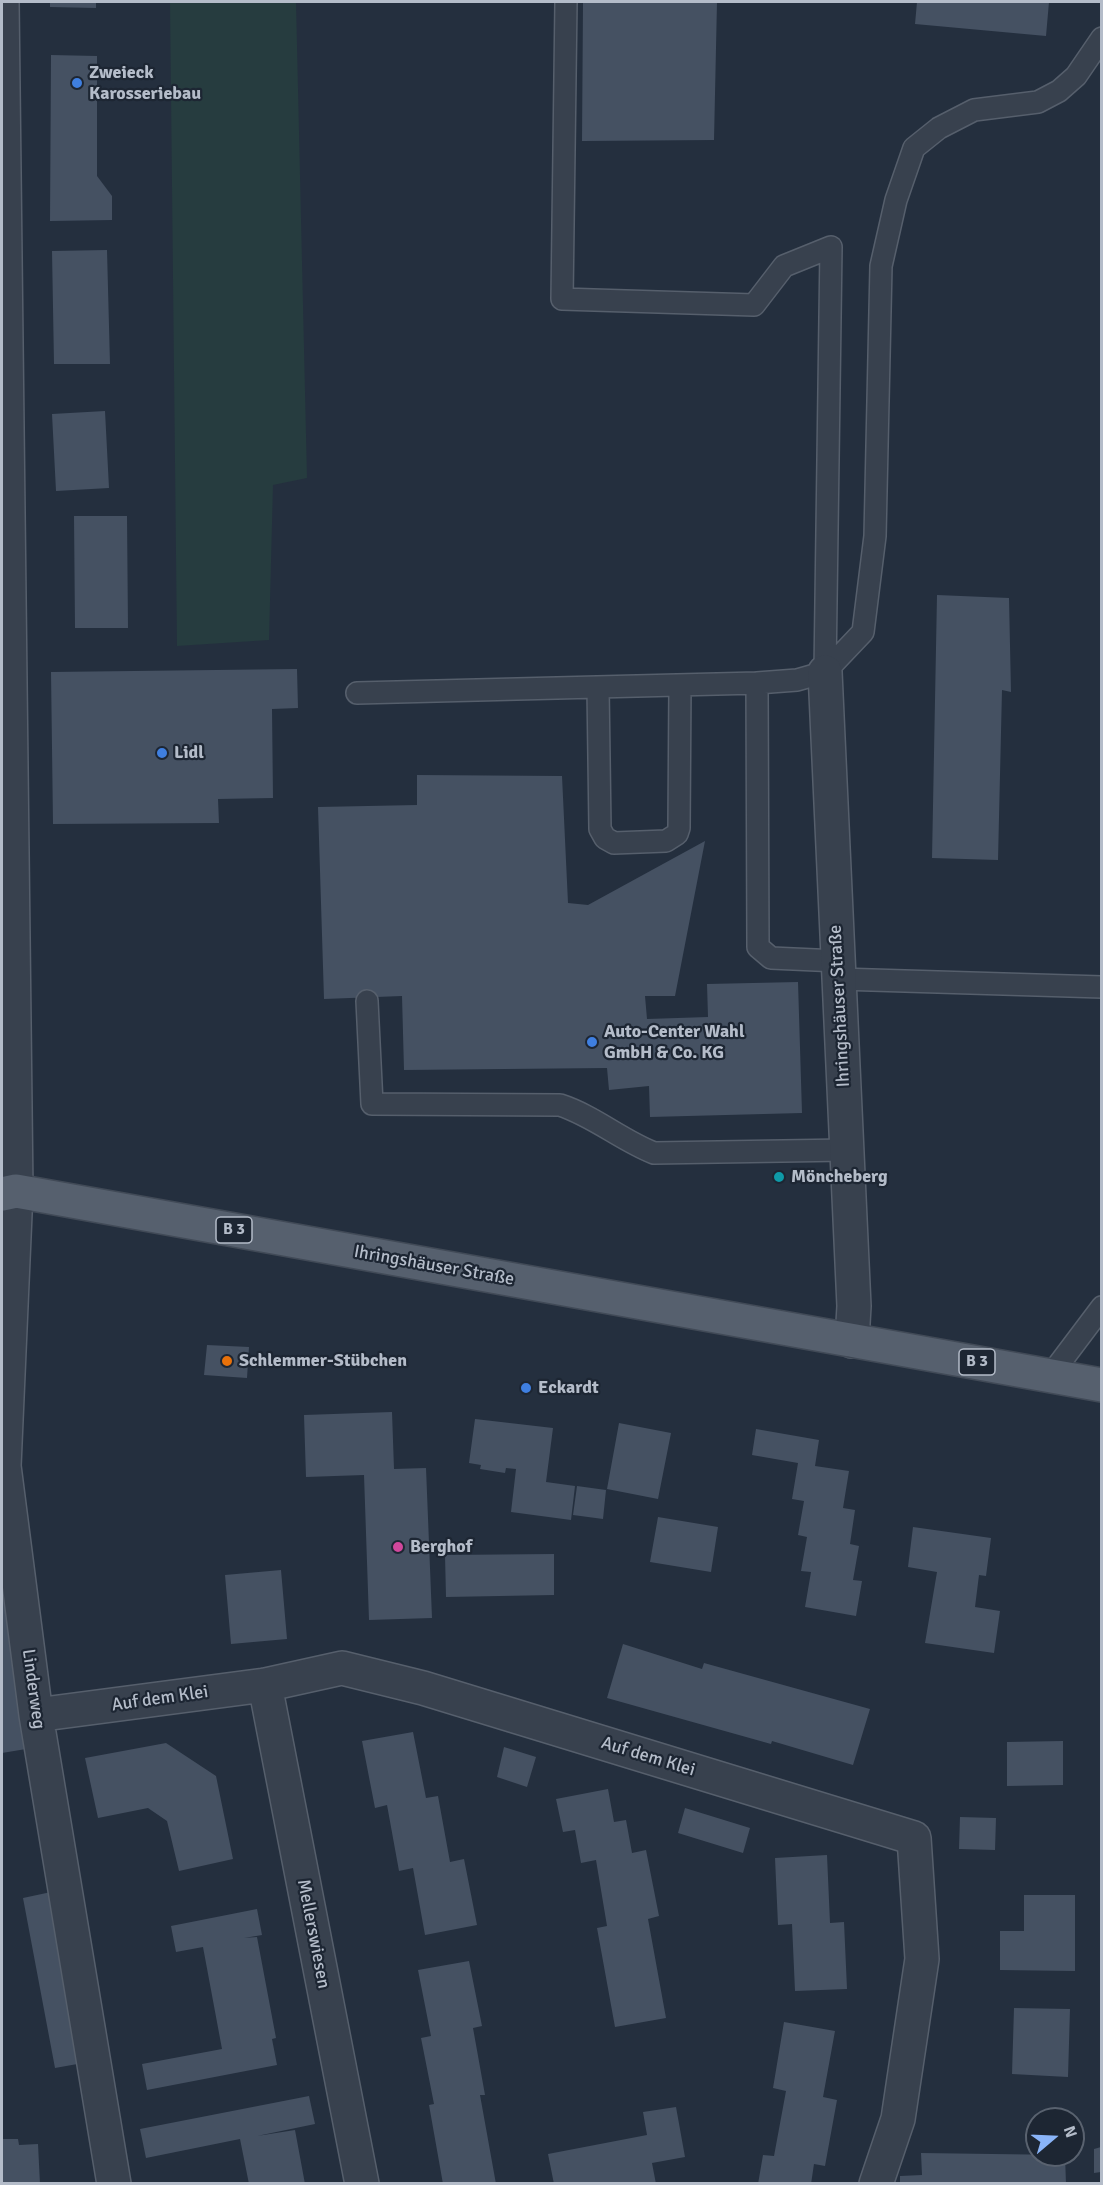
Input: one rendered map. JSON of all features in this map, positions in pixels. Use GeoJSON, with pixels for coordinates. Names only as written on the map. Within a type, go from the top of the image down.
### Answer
{"type":"FeatureCollection","features":[{"type":"Feature","properties":{"kind":"main road","name":"Ihringshäuser Straße"},"geometry":{"type":"LineString","coordinates":[[6,1186],[1101,1385]]}},
{"type":"Feature","properties":{"kind":"street","name":"Linderweg"},"geometry":{"type":"LineString","coordinates":[[2,2],[7,790],[4,1466],[36,1715],[114,2184]]}},
{"type":"Feature","properties":{"kind":"street","name":"Ihringshäuser Straße"},"geometry":{"type":"LineString","coordinates":[[825,672],[854,1306],[852,1341]]}},
{"type":"Feature","properties":{"kind":"street","name":"Auf dem Klei"},"geometry":{"type":"LineString","coordinates":[[36,1715],[265,1685],[342,1668],[423,1688],[914,1838],[922,1959],[898,2119],[876,2184]]}},
{"type":"Feature","properties":{"kind":"street","name":"Mellerswiesen"},"geometry":{"type":"LineString","coordinates":[[265,1685],[362,2184]]}},
{"type":"Feature","properties":{"kind":"lane"},"geometry":{"type":"LineString","coordinates":[[566,2],[562,299],[754,306],[784,266],[831,247],[825,672]]}},
{"type":"Feature","properties":{"kind":"lane"},"geometry":{"type":"LineString","coordinates":[[357,693],[757,683],[797,680],[825,672],[862,632],[874,536],[881,266],[896,200],[914,148],[939,128],[974,110],[1038,102],[1059,91],[1076,76],[1101,38]]}},
{"type":"Feature","properties":{"kind":"lane"},"geometry":{"type":"LineString","coordinates":[[757,683],[758,947],[771,958],[839,970],[1101,987]]}},
{"type":"Feature","properties":{"kind":"lane"},"geometry":{"type":"LineString","coordinates":[[598,687],[600,829],[605,838],[614,843],[666,841],[677,834],[679,828],[680,685]]}},
{"type":"Feature","properties":{"kind":"lane"},"geometry":{"type":"LineString","coordinates":[[367,1001],[372,1104],[560,1105],[577,1110],[639,1147],[654,1153],[847,1150]]}},
{"type":"Feature","properties":{"kind":"lane"},"geometry":{"type":"LineString","coordinates":[[1050,1376],[1101,1307]]}},
{"type":"Feature","properties":{"kind":"green space"},"geometry":{"type":"Polygon","coordinates":[[[170,2],[296,2],[307,478],[273,485],[269,640],[177,646],[170,2]]]}},
{"type":"Feature","properties":{"kind":"building"},"geometry":{"type":"Polygon","coordinates":[[[50,2],[96,2],[96,8],[50,7],[50,2]]]}},
{"type":"Feature","properties":{"kind":"building"},"geometry":{"type":"Polygon","coordinates":[[[583,2],[717,2],[714,140],[582,141],[583,2]]]}},
{"type":"Feature","properties":{"kind":"building"},"geometry":{"type":"Polygon","coordinates":[[[917,2],[1049,2],[1046,36],[915,24],[917,2]]]}},
{"type":"Feature","properties":{"kind":"building"},"geometry":{"type":"Polygon","coordinates":[[[51,55],[97,56],[97,176],[112,196],[112,220],[50,221],[51,55]]]}},
{"type":"Feature","properties":{"kind":"building"},"geometry":{"type":"Polygon","coordinates":[[[107,250],[110,364],[54,364],[52,251],[107,250]]]}},
{"type":"Feature","properties":{"kind":"building"},"geometry":{"type":"Polygon","coordinates":[[[105,411],[109,488],[56,491],[52,414],[105,411]]]}},
{"type":"Feature","properties":{"kind":"building"},"geometry":{"type":"Polygon","coordinates":[[[74,516],[127,516],[128,628],[75,628],[74,516]]]}},
{"type":"Feature","properties":{"kind":"building"},"geometry":{"type":"Polygon","coordinates":[[[937,595],[1009,598],[1011,692],[1002,690],[998,860],[932,858],[937,595]]]}},
{"type":"Feature","properties":{"kind":"building","name":"Lidl"},"geometry":{"type":"Polygon","coordinates":[[[297,669],[298,708],[272,709],[273,798],[218,799],[219,823],[53,824],[51,672],[297,669]]]}},
{"type":"Feature","properties":{"kind":"building"},"geometry":{"type":"Polygon","coordinates":[[[417,775],[562,776],[568,903],[588,905],[705,841],[675,996],[645,996],[647,1019],[708,1017],[707,984],[798,982],[802,1113],[650,1117],[649,1086],[609,1090],[607,1068],[404,1070],[402,996],[324,999],[318,807],[417,805],[417,775]]]}},
{"type":"Feature","properties":{"kind":"building","name":"Schlemmer-Stübchen"},"geometry":{"type":"Polygon","coordinates":[[[207,1345],[249,1347],[247,1378],[204,1375],[207,1345]]]}},
{"type":"Feature","properties":{"kind":"building","name":"Berghof"},"geometry":{"type":"Polygon","coordinates":[[[392,1412],[394,1469],[426,1468],[432,1618],[369,1620],[364,1475],[306,1477],[304,1415],[392,1412]]]}},
{"type":"Feature","properties":{"kind":"building"},"geometry":{"type":"Polygon","coordinates":[[[475,1419],[553,1428],[546,1482],[575,1486],[571,1520],[511,1512],[516,1469],[506,1468],[505,1473],[480,1469],[481,1465],[469,1463],[475,1419]]]}},
{"type":"Feature","properties":{"kind":"building"},"geometry":{"type":"Polygon","coordinates":[[[619,1423],[671,1433],[658,1499],[607,1489],[619,1423]]]}},
{"type":"Feature","properties":{"kind":"building"},"geometry":{"type":"Polygon","coordinates":[[[756,1429],[819,1440],[815,1466],[849,1471],[843,1508],[855,1510],[850,1544],[859,1546],[853,1580],[862,1581],[856,1616],[805,1607],[811,1572],[801,1571],[807,1537],[798,1535],[804,1501],[792,1499],[798,1463],[752,1455],[756,1429]]]}},
{"type":"Feature","properties":{"kind":"building"},"geometry":{"type":"Polygon","coordinates":[[[577,1486],[606,1490],[603,1519],[573,1515],[577,1486]]]}},
{"type":"Feature","properties":{"kind":"building"},"geometry":{"type":"Polygon","coordinates":[[[658,1517],[718,1527],[711,1572],[650,1562],[658,1517]]]}},
{"type":"Feature","properties":{"kind":"building"},"geometry":{"type":"Polygon","coordinates":[[[913,1527],[991,1538],[986,1576],[979,1575],[975,1607],[1000,1611],[994,1653],[925,1643],[937,1572],[908,1567],[913,1527]]]}},
{"type":"Feature","properties":{"kind":"building"},"geometry":{"type":"Polygon","coordinates":[[[554,1554],[554,1595],[446,1597],[445,1555],[554,1554]]]}},
{"type":"Feature","properties":{"kind":"building"},"geometry":{"type":"Polygon","coordinates":[[[281,1570],[287,1639],[231,1644],[225,1575],[281,1570]]]}},
{"type":"Feature","properties":{"kind":"building"},"geometry":{"type":"Polygon","coordinates":[[[2,1581],[32,1748],[2,1753],[2,1581]]]}},
{"type":"Feature","properties":{"kind":"building"},"geometry":{"type":"Polygon","coordinates":[[[623,1644],[702,1669],[704,1663],[870,1709],[853,1765],[772,1741],[771,1744],[607,1698],[623,1644]]]}},
{"type":"Feature","properties":{"kind":"building"},"geometry":{"type":"Polygon","coordinates":[[[413,1732],[426,1798],[438,1796],[450,1862],[464,1859],[477,1925],[425,1935],[413,1868],[399,1871],[387,1805],[375,1808],[362,1741],[413,1732]]]}},
{"type":"Feature","properties":{"kind":"building"},"geometry":{"type":"Polygon","coordinates":[[[1063,1741],[1063,1785],[1007,1786],[1007,1742],[1063,1741]]]}},
{"type":"Feature","properties":{"kind":"building"},"geometry":{"type":"Polygon","coordinates":[[[166,1743],[216,1776],[233,1859],[179,1871],[167,1821],[148,1808],[98,1818],[85,1758],[166,1743]]]}},
{"type":"Feature","properties":{"kind":"building"},"geometry":{"type":"Polygon","coordinates":[[[504,1747],[536,1757],[527,1787],[497,1777],[504,1747]]]}},
{"type":"Feature","properties":{"kind":"building"},"geometry":{"type":"Polygon","coordinates":[[[608,1789],[614,1822],[626,1820],[632,1853],[646,1850],[659,1916],[648,1919],[666,2018],[615,2027],[597,1928],[607,1926],[596,1860],[581,1863],[575,1830],[563,1832],[556,1799],[608,1789]]]}},
{"type":"Feature","properties":{"kind":"building"},"geometry":{"type":"Polygon","coordinates":[[[685,1808],[750,1828],[743,1853],[678,1833],[685,1808]]]}},
{"type":"Feature","properties":{"kind":"building"},"geometry":{"type":"Polygon","coordinates":[[[960,1817],[996,1818],[995,1850],[959,1849],[960,1817]]]}},
{"type":"Feature","properties":{"kind":"building"},"geometry":{"type":"Polygon","coordinates":[[[827,1855],[830,1923],[844,1922],[847,1989],[795,1991],[792,1924],[778,1925],[775,1858],[827,1855]]]}},
{"type":"Feature","properties":{"kind":"building"},"geometry":{"type":"Polygon","coordinates":[[[51,1892],[83,2063],[55,2068],[23,1898],[51,1892]]]}},
{"type":"Feature","properties":{"kind":"building"},"geometry":{"type":"Polygon","coordinates":[[[1024,1895],[1075,1895],[1075,1971],[1000,1970],[1000,1931],[1024,1931],[1024,1895]]]}},
{"type":"Feature","properties":{"kind":"building"},"geometry":{"type":"Polygon","coordinates":[[[257,1909],[262,1935],[244,1938],[257,1937],[276,2038],[272,2039],[277,2065],[147,2090],[142,2064],[222,2049],[203,1947],[176,1952],[171,1926],[257,1909]]]}},
{"type":"Feature","properties":{"kind":"building"},"geometry":{"type":"Polygon","coordinates":[[[469,1961],[482,2026],[473,2028],[485,2095],[480,2095],[496,2184],[443,2184],[429,2105],[434,2104],[421,2038],[431,2036],[418,1970],[469,1961]]]}},
{"type":"Feature","properties":{"kind":"building"},"geometry":{"type":"Polygon","coordinates":[[[1014,2008],[1070,2009],[1068,2077],[1012,2074],[1014,2008]]]}},
{"type":"Feature","properties":{"kind":"building"},"geometry":{"type":"Polygon","coordinates":[[[784,2022],[835,2031],[823,2097],[837,2100],[825,2166],[814,2164],[811,2184],[758,2184],[763,2155],[774,2156],[786,2091],[773,2088],[784,2022]]]}},
{"type":"Feature","properties":{"kind":"building"},"geometry":{"type":"Polygon","coordinates":[[[309,2096],[315,2124],[257,2136],[295,2130],[305,2184],[249,2184],[240,2139],[146,2158],[140,2129],[309,2096]]]}},
{"type":"Feature","properties":{"kind":"building"},"geometry":{"type":"Polygon","coordinates":[[[676,2107],[685,2157],[652,2163],[656,2184],[554,2184],[548,2154],[647,2135],[643,2112],[676,2107]]]}},
{"type":"Feature","properties":{"kind":"building"},"geometry":{"type":"Polygon","coordinates":[[[2,2139],[18,2139],[19,2145],[38,2144],[40,2184],[2,2184],[2,2139]]]}},
{"type":"Feature","properties":{"kind":"building"},"geometry":{"type":"Polygon","coordinates":[[[1101,2147],[1101,2172],[1094,2173],[1094,2149],[1101,2147]]]}},
{"type":"Feature","properties":{"kind":"building"},"geometry":{"type":"Polygon","coordinates":[[[921,2153],[1025,2154],[1025,2167],[1065,2167],[1066,2184],[900,2184],[900,2176],[922,2175],[921,2153]]]}},
{"type":"Feature","properties":{"kind":"place","name":"Zweieck Karosseriebau"},"geometry":{"type":"Point","coordinates":[77,83]}},
{"type":"Feature","properties":{"kind":"place","name":"Lidl"},"geometry":{"type":"Point","coordinates":[162,753]}},
{"type":"Feature","properties":{"kind":"place","name":"Auto-Center Wahl GmbH & Co. KG"},"geometry":{"type":"Point","coordinates":[592,1042]}},
{"type":"Feature","properties":{"kind":"place","name":"Möncheberg"},"geometry":{"type":"Point","coordinates":[779,1177]}},
{"type":"Feature","properties":{"kind":"place","name":"Schlemmer-Stübchen"},"geometry":{"type":"Point","coordinates":[227,1361]}},
{"type":"Feature","properties":{"kind":"place","name":"Eckardt"},"geometry":{"type":"Point","coordinates":[526,1388]}},
{"type":"Feature","properties":{"kind":"place","name":"Berghof"},"geometry":{"type":"Point","coordinates":[398,1547]}}]}
